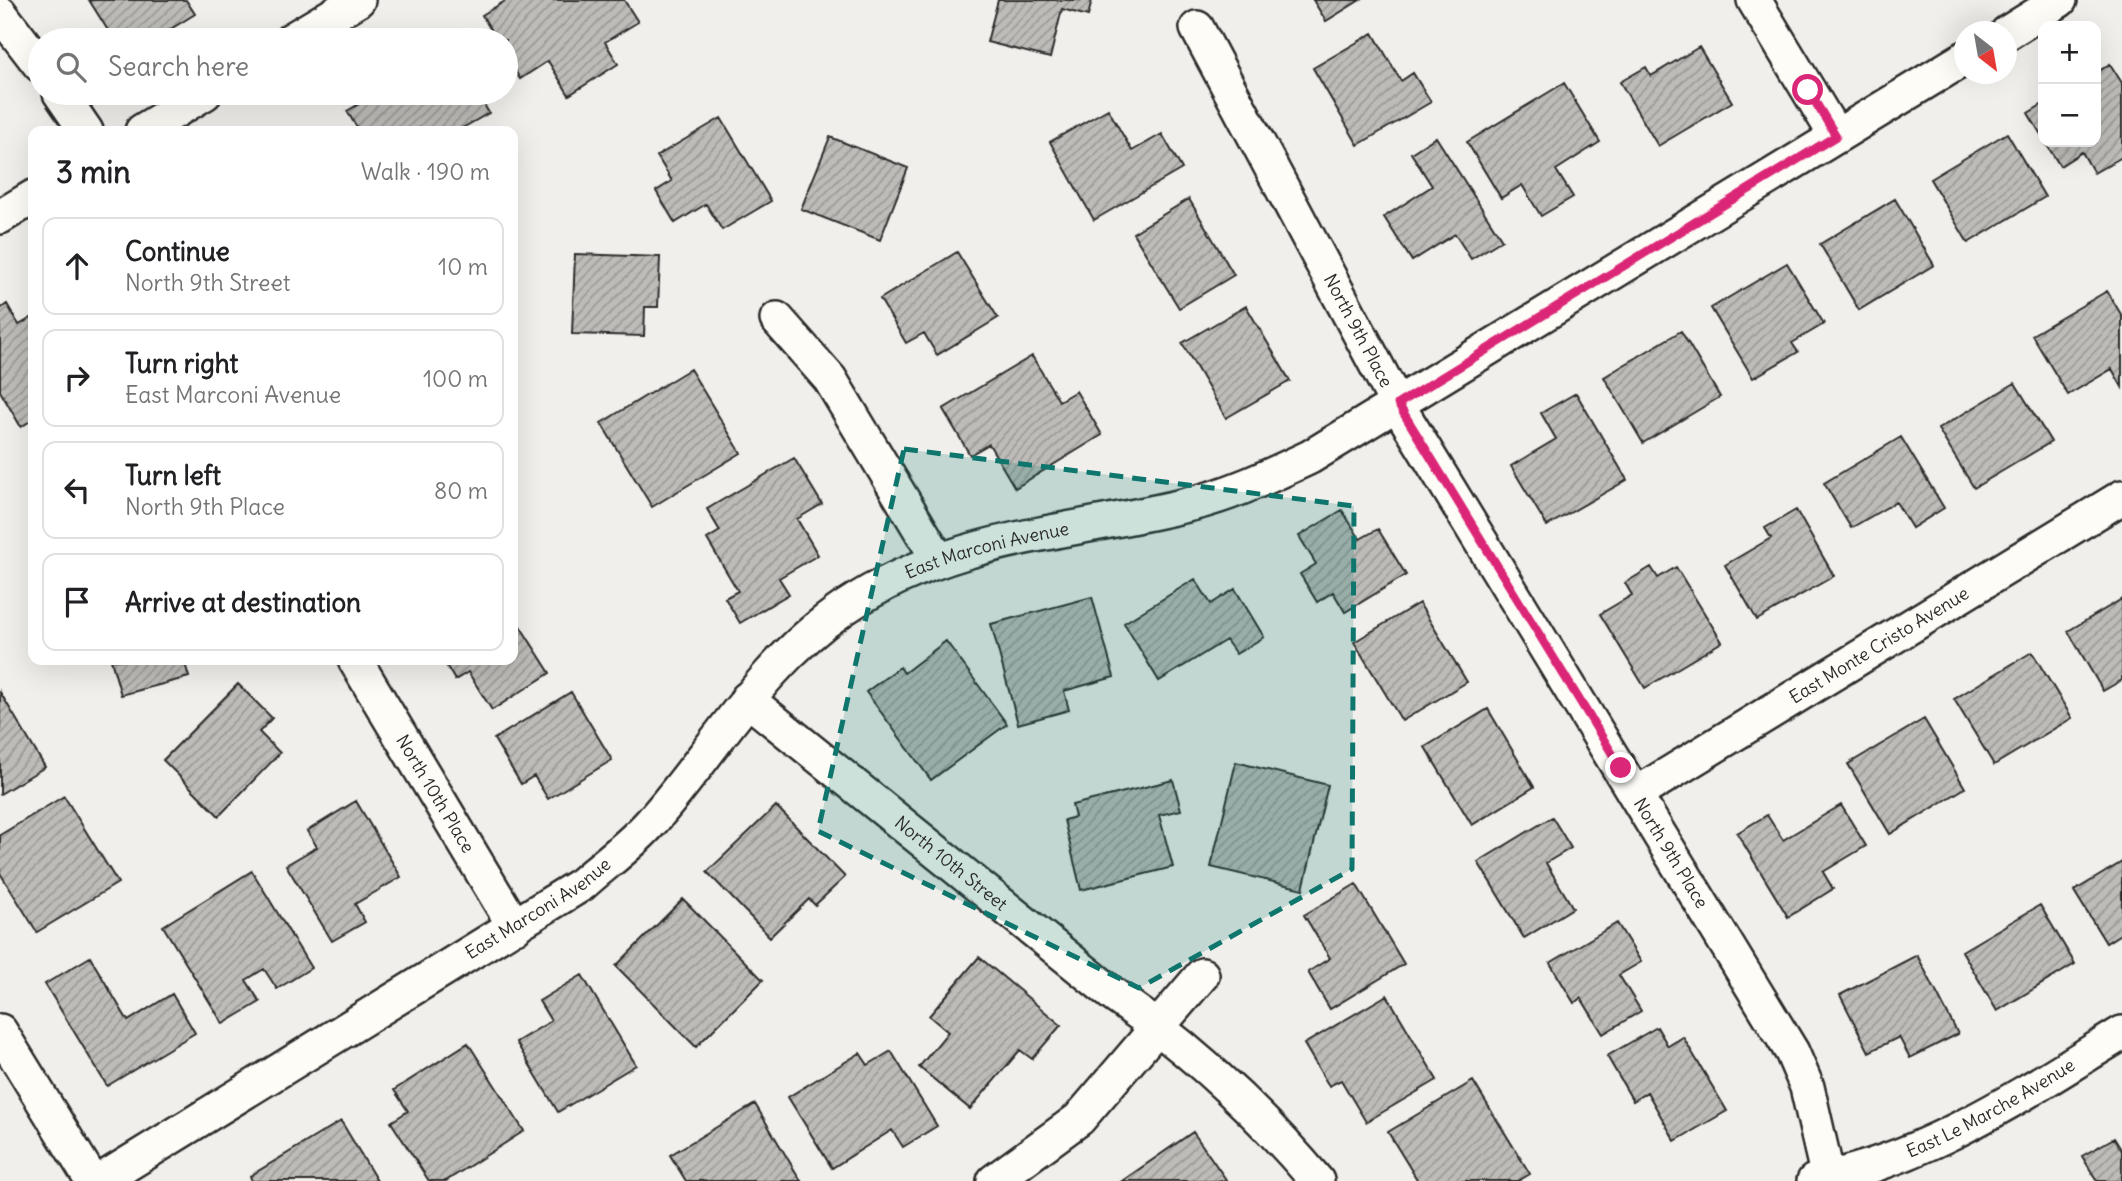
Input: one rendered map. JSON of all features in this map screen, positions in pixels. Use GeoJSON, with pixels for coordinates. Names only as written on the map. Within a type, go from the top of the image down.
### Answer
{"type":"FeatureCollection","features":[{"type":"Feature","properties":{"kind":"street"},"geometry":{"type":"LineString","coordinates":[[311,28],[358,0]]}},
{"type":"Feature","properties":{"kind":"street"},"geometry":{"type":"LineString","coordinates":[[1754,0],[1836,136]]}},
{"type":"Feature","properties":{"kind":"street"},"geometry":{"type":"LineString","coordinates":[[2017,27],[2060,0]]}},
{"type":"Feature","properties":{"kind":"street"},"geometry":{"type":"LineString","coordinates":[[0,13],[28,49]]}},
{"type":"Feature","properties":{"kind":"street","name":"North 9th Place"},"geometry":{"type":"LineString","coordinates":[[1197,28],[1398,404],[1792,1052],[1807,1087],[1821,1180]]}},
{"type":"Feature","properties":{"kind":"street","name":"East Marconi Avenue"},"geometry":{"type":"LineString","coordinates":[[100,1181],[582,884],[652,822],[766,674],[843,608],[938,559],[974,547],[1192,504],[1250,485],[1310,457],[1954,65]]}},
{"type":"Feature","properties":{"kind":"street"},"geometry":{"type":"LineString","coordinates":[[68,105],[83,126]]}},
{"type":"Feature","properties":{"kind":"street"},"geometry":{"type":"LineString","coordinates":[[150,126],[185,105]]}},
{"type":"Feature","properties":{"kind":"street"},"geometry":{"type":"LineString","coordinates":[[0,217],[28,200]]}},
{"type":"Feature","properties":{"kind":"street"},"geometry":{"type":"LineString","coordinates":[[777,319],[830,379],[938,559]]}},
{"type":"Feature","properties":{"kind":"street","name":"East Monte Cristo Avenue"},"geometry":{"type":"LineString","coordinates":[[1636,794],[2122,497]]}},
{"type":"Feature","properties":{"kind":"street","name":"North 10th Place"},"geometry":{"type":"LineString","coordinates":[[358,665],[515,927]]}},
{"type":"Feature","properties":{"kind":"street","name":"North 10th Street"},"geometry":{"type":"LineString","coordinates":[[747,699],[1115,996],[1158,1027],[1283,1140],[1317,1181]]}},
{"type":"Feature","properties":{"kind":"street"},"geometry":{"type":"LineString","coordinates":[[994,1181],[1079,1119],[1202,975]]}},
{"type":"Feature","properties":{"kind":"street"},"geometry":{"type":"LineString","coordinates":[[0,1031],[92,1181]]}},
{"type":"Feature","properties":{"kind":"street","name":"East Le Marche Avenue"},"geometry":{"type":"LineString","coordinates":[[1821,1180],[1905,1153],[1962,1127],[2122,1033]]}},
{"type":"Feature","properties":{"kind":"highlighted area"},"geometry":{"type":"Polygon","coordinates":[[[904,449],[1354,506],[1352,869],[1139,988],[818,831],[904,449]]]}},
{"type":"Feature","properties":{"kind":"building"},"geometry":{"type":"Polygon","coordinates":[[[89,0],[186,0],[195,14],[172,28],[106,28],[89,0]]]}},
{"type":"Feature","properties":{"kind":"building"},"geometry":{"type":"Polygon","coordinates":[[[507,0],[624,0],[638,22],[605,42],[618,64],[569,95],[548,61],[520,79],[518,28],[490,28],[482,15],[507,0]]]}},
{"type":"Feature","properties":{"kind":"building"},"geometry":{"type":"Polygon","coordinates":[[[998,0],[1092,0],[1088,16],[1062,9],[1050,58],[987,42],[998,0]]]}},
{"type":"Feature","properties":{"kind":"building"},"geometry":{"type":"Polygon","coordinates":[[[1313,0],[1360,0],[1326,21],[1313,0]]]}},
{"type":"Feature","properties":{"kind":"building"},"geometry":{"type":"Polygon","coordinates":[[[1373,33],[1401,81],[1413,73],[1431,102],[1358,145],[1313,68],[1373,33]]]}},
{"type":"Feature","properties":{"kind":"building"},"geometry":{"type":"Polygon","coordinates":[[[1699,47],[1732,102],[1658,146],[1620,82],[1646,67],[1651,76],[1699,47]]]}},
{"type":"Feature","properties":{"kind":"building"},"geometry":{"type":"Polygon","coordinates":[[[2110,64],[2122,83],[2122,157],[2094,173],[2082,152],[2060,166],[2048,147],[2101,147],[2101,70],[2110,64]]]}},
{"type":"Feature","properties":{"kind":"building"},"geometry":{"type":"Polygon","coordinates":[[[1564,83],[1600,142],[1556,170],[1573,197],[1541,216],[1522,185],[1501,198],[1467,142],[1564,83]]]}},
{"type":"Feature","properties":{"kind":"building"},"geometry":{"type":"Polygon","coordinates":[[[357,105],[484,105],[489,113],[466,126],[356,126],[347,111],[357,105]]]}},
{"type":"Feature","properties":{"kind":"building"},"geometry":{"type":"Polygon","coordinates":[[[2038,107],[2038,130],[2028,113],[2038,107]]]}},
{"type":"Feature","properties":{"kind":"building"},"geometry":{"type":"Polygon","coordinates":[[[1108,109],[1132,151],[1162,134],[1182,169],[1094,220],[1050,142],[1108,109]]]}},
{"type":"Feature","properties":{"kind":"building"},"geometry":{"type":"Polygon","coordinates":[[[721,118],[771,201],[722,230],[706,204],[675,223],[656,191],[672,181],[657,156],[721,118]]]}},
{"type":"Feature","properties":{"kind":"building"},"geometry":{"type":"Polygon","coordinates":[[[2007,133],[2045,197],[1968,243],[1930,179],[2007,133]]]}},
{"type":"Feature","properties":{"kind":"building"},"geometry":{"type":"Polygon","coordinates":[[[830,137],[908,168],[880,240],[801,209],[830,137]]]}},
{"type":"Feature","properties":{"kind":"building"},"geometry":{"type":"Polygon","coordinates":[[[1436,137],[1502,240],[1471,259],[1455,234],[1412,261],[1384,217],[1432,186],[1411,153],[1436,137]]]}},
{"type":"Feature","properties":{"kind":"building"},"geometry":{"type":"Polygon","coordinates":[[[1189,199],[1234,275],[1179,308],[1133,233],[1189,199]]]}},
{"type":"Feature","properties":{"kind":"building"},"geometry":{"type":"Polygon","coordinates":[[[1895,199],[1934,265],[1859,310],[1820,244],[1895,199]]]}},
{"type":"Feature","properties":{"kind":"building"},"geometry":{"type":"Polygon","coordinates":[[[957,252],[998,318],[937,355],[924,333],[906,343],[880,299],[957,252]]]}},
{"type":"Feature","properties":{"kind":"building"},"geometry":{"type":"Polygon","coordinates":[[[575,254],[660,257],[658,307],[645,307],[644,336],[572,334],[575,254]]]}},
{"type":"Feature","properties":{"kind":"building"},"geometry":{"type":"Polygon","coordinates":[[[1787,263],[1824,324],[1792,343],[1798,352],[1753,378],[1711,308],[1787,263]]]}},
{"type":"Feature","properties":{"kind":"building"},"geometry":{"type":"Polygon","coordinates":[[[2107,291],[2122,316],[2122,387],[2112,369],[2068,395],[2032,335],[2107,291]]]}},
{"type":"Feature","properties":{"kind":"building"},"geometry":{"type":"Polygon","coordinates":[[[7,304],[19,325],[28,320],[28,422],[21,427],[0,391],[0,309],[7,304]]]}},
{"type":"Feature","properties":{"kind":"building"},"geometry":{"type":"Polygon","coordinates":[[[1246,306],[1290,381],[1226,418],[1182,343],[1246,306]]]}},
{"type":"Feature","properties":{"kind":"building"},"geometry":{"type":"Polygon","coordinates":[[[1681,331],[1720,397],[1643,443],[1604,377],[1681,331]]]}},
{"type":"Feature","properties":{"kind":"building"},"geometry":{"type":"Polygon","coordinates":[[[1032,356],[1059,401],[1076,391],[1102,435],[1015,488],[989,444],[970,455],[943,409],[1032,356]]]}},
{"type":"Feature","properties":{"kind":"building"},"geometry":{"type":"Polygon","coordinates":[[[690,369],[741,453],[652,507],[601,423],[690,369]]]}},
{"type":"Feature","properties":{"kind":"building"},"geometry":{"type":"Polygon","coordinates":[[[2015,383],[2051,442],[1974,488],[1938,429],[2015,383]]]}},
{"type":"Feature","properties":{"kind":"building"},"geometry":{"type":"Polygon","coordinates":[[[1576,393],[1627,480],[1547,526],[1511,466],[1556,439],[1541,413],[1576,393]]]}},
{"type":"Feature","properties":{"kind":"building"},"geometry":{"type":"Polygon","coordinates":[[[1901,437],[1944,508],[1912,528],[1896,502],[1851,528],[1824,483],[1901,437]]]}},
{"type":"Feature","properties":{"kind":"building"},"geometry":{"type":"Polygon","coordinates":[[[794,458],[822,504],[797,519],[818,555],[779,578],[789,594],[740,623],[725,598],[738,591],[707,539],[720,531],[707,509],[794,458]]]}},
{"type":"Feature","properties":{"kind":"building"},"geometry":{"type":"Polygon","coordinates":[[[1342,510],[1360,539],[1378,529],[1406,575],[1345,612],[1333,592],[1317,602],[1300,574],[1316,564],[1299,536],[1342,510]]]}},
{"type":"Feature","properties":{"kind":"building"},"geometry":{"type":"Polygon","coordinates":[[[1796,510],[1834,576],[1757,620],[1725,565],[1771,538],[1765,528],[1796,510]]]}},
{"type":"Feature","properties":{"kind":"building"},"geometry":{"type":"Polygon","coordinates":[[[1651,567],[1658,578],[1676,567],[1722,642],[1645,688],[1600,614],[1632,595],[1625,583],[1651,567]]]}},
{"type":"Feature","properties":{"kind":"building"},"geometry":{"type":"Polygon","coordinates":[[[1195,579],[1211,604],[1235,589],[1264,637],[1236,654],[1226,640],[1159,681],[1124,623],[1195,579]]]}},
{"type":"Feature","properties":{"kind":"building"},"geometry":{"type":"Polygon","coordinates":[[[1092,597],[1114,677],[1064,691],[1069,710],[1018,724],[991,624],[1092,597]]]}},
{"type":"Feature","properties":{"kind":"building"},"geometry":{"type":"Polygon","coordinates":[[[2122,599],[2122,680],[2103,691],[2068,631],[2122,599]]]}},
{"type":"Feature","properties":{"kind":"building"},"geometry":{"type":"Polygon","coordinates":[[[1419,603],[1467,682],[1402,721],[1354,642],[1419,603]]]}},
{"type":"Feature","properties":{"kind":"building"},"geometry":{"type":"Polygon","coordinates":[[[518,623],[550,673],[492,710],[468,672],[455,680],[446,665],[518,665],[518,623]]]}},
{"type":"Feature","properties":{"kind":"building"},"geometry":{"type":"Polygon","coordinates":[[[946,641],[1007,724],[931,780],[866,692],[900,667],[904,673],[946,641]]]}},
{"type":"Feature","properties":{"kind":"building"},"geometry":{"type":"Polygon","coordinates":[[[2032,652],[2072,718],[1994,765],[1954,699],[2032,652]]]}},
{"type":"Feature","properties":{"kind":"building"},"geometry":{"type":"Polygon","coordinates":[[[112,665],[185,665],[189,677],[121,695],[112,665]]]}},
{"type":"Feature","properties":{"kind":"building"},"geometry":{"type":"Polygon","coordinates":[[[238,684],[272,718],[259,732],[280,753],[219,816],[163,760],[238,684]]]}},
{"type":"Feature","properties":{"kind":"building"},"geometry":{"type":"Polygon","coordinates":[[[0,692],[45,767],[0,794],[0,692]]]}},
{"type":"Feature","properties":{"kind":"building"},"geometry":{"type":"Polygon","coordinates":[[[571,692],[612,760],[548,799],[534,776],[521,784],[494,739],[571,692]]]}},
{"type":"Feature","properties":{"kind":"building"},"geometry":{"type":"Polygon","coordinates":[[[1488,709],[1534,787],[1472,825],[1425,747],[1488,709]]]}},
{"type":"Feature","properties":{"kind":"building"},"geometry":{"type":"Polygon","coordinates":[[[1924,719],[1965,788],[1890,834],[1848,764],[1924,719]]]}},
{"type":"Feature","properties":{"kind":"building"},"geometry":{"type":"Polygon","coordinates":[[[1236,762],[1328,785],[1303,889],[1211,867],[1236,762]]]}},
{"type":"Feature","properties":{"kind":"building"},"geometry":{"type":"Polygon","coordinates":[[[1173,780],[1181,810],[1159,815],[1173,867],[1081,890],[1064,820],[1075,817],[1072,805],[1173,780]]]}},
{"type":"Feature","properties":{"kind":"building"},"geometry":{"type":"Polygon","coordinates":[[[64,796],[118,883],[37,932],[0,873],[0,835],[64,796]]]}},
{"type":"Feature","properties":{"kind":"building"},"geometry":{"type":"Polygon","coordinates":[[[356,801],[401,877],[355,904],[365,922],[332,941],[286,865],[317,847],[307,831],[356,801]]]}},
{"type":"Feature","properties":{"kind":"building"},"geometry":{"type":"Polygon","coordinates":[[[1841,805],[1866,846],[1823,872],[1833,889],[1788,917],[1737,833],[1767,815],[1783,840],[1841,805]]]}},
{"type":"Feature","properties":{"kind":"building"},"geometry":{"type":"Polygon","coordinates":[[[776,806],[845,877],[815,905],[809,899],[770,937],[707,872],[776,806]]]}},
{"type":"Feature","properties":{"kind":"building"},"geometry":{"type":"Polygon","coordinates":[[[1552,817],[1571,848],[1546,863],[1573,908],[1524,938],[1478,862],[1552,817]]]}},
{"type":"Feature","properties":{"kind":"building"},"geometry":{"type":"Polygon","coordinates":[[[2122,862],[2122,933],[2106,943],[2074,891],[2122,862]]]}},
{"type":"Feature","properties":{"kind":"building"},"geometry":{"type":"Polygon","coordinates":[[[252,871],[311,968],[277,989],[264,969],[246,980],[260,1002],[223,1024],[163,926],[252,871]]]}},
{"type":"Feature","properties":{"kind":"building"},"geometry":{"type":"Polygon","coordinates":[[[1356,884],[1404,964],[1330,1009],[1308,972],[1330,958],[1304,915],[1356,884]]]}},
{"type":"Feature","properties":{"kind":"building"},"geometry":{"type":"Polygon","coordinates":[[[683,899],[763,980],[696,1047],[616,966],[683,899]]]}},
{"type":"Feature","properties":{"kind":"building"},"geometry":{"type":"Polygon","coordinates":[[[2040,905],[2075,964],[1997,1011],[1962,951],[2040,905]]]}},
{"type":"Feature","properties":{"kind":"building"},"geometry":{"type":"Polygon","coordinates":[[[1617,923],[1641,962],[1619,975],[1641,1011],[1603,1034],[1581,998],[1574,1003],[1550,963],[1617,923]]]}},
{"type":"Feature","properties":{"kind":"building"},"geometry":{"type":"Polygon","coordinates":[[[1917,955],[1958,1034],[1910,1058],[1899,1037],[1869,1052],[1840,995],[1917,955]]]}},
{"type":"Feature","properties":{"kind":"building"},"geometry":{"type":"Polygon","coordinates":[[[90,957],[128,1021],[172,994],[195,1033],[107,1086],[45,984],[90,957]]]}},
{"type":"Feature","properties":{"kind":"building"},"geometry":{"type":"Polygon","coordinates":[[[979,957],[1061,1025],[1032,1059],[1020,1050],[970,1109],[919,1067],[948,1032],[929,1016],[979,957]]]}},
{"type":"Feature","properties":{"kind":"building"},"geometry":{"type":"Polygon","coordinates":[[[582,975],[636,1065],[558,1112],[516,1042],[551,1021],[539,1001],[582,975]]]}},
{"type":"Feature","properties":{"kind":"building"},"geometry":{"type":"Polygon","coordinates":[[[1387,995],[1437,1080],[1366,1122],[1341,1080],[1329,1086],[1304,1044],[1387,995]]]}},
{"type":"Feature","properties":{"kind":"building"},"geometry":{"type":"Polygon","coordinates":[[[1657,1027],[1668,1046],[1683,1037],[1727,1111],[1675,1141],[1647,1092],[1633,1101],[1607,1056],[1657,1027]]]}},
{"type":"Feature","properties":{"kind":"building"},"geometry":{"type":"Polygon","coordinates":[[[468,1043],[524,1131],[446,1181],[429,1181],[391,1122],[408,1111],[394,1090],[468,1043]]]}},
{"type":"Feature","properties":{"kind":"building"},"geometry":{"type":"Polygon","coordinates":[[[891,1051],[937,1126],[903,1147],[892,1130],[832,1168],[788,1097],[860,1053],[868,1065],[891,1051]]]}},
{"type":"Feature","properties":{"kind":"building"},"geometry":{"type":"Polygon","coordinates":[[[1473,1081],[1530,1174],[1518,1181],[1418,1181],[1388,1132],[1473,1081]]]}},
{"type":"Feature","properties":{"kind":"building"},"geometry":{"type":"Polygon","coordinates":[[[755,1104],[801,1181],[686,1181],[670,1155],[755,1104]]]}},
{"type":"Feature","properties":{"kind":"building"},"geometry":{"type":"Polygon","coordinates":[[[341,1121],[377,1181],[252,1181],[250,1176],[341,1121]]]}},
{"type":"Feature","properties":{"kind":"building"},"geometry":{"type":"Polygon","coordinates":[[[1193,1132],[1227,1181],[1122,1181],[1193,1132]]]}},
{"type":"Feature","properties":{"kind":"building"},"geometry":{"type":"Polygon","coordinates":[[[2114,1138],[2122,1151],[2122,1181],[2097,1181],[2082,1156],[2114,1138]]]}},
{"type":"Feature","properties":{"kind":"route"},"geometry":{"type":"LineString","coordinates":[[1621,768],[1398,404],[1836,136],[1808,90]]}}]}
